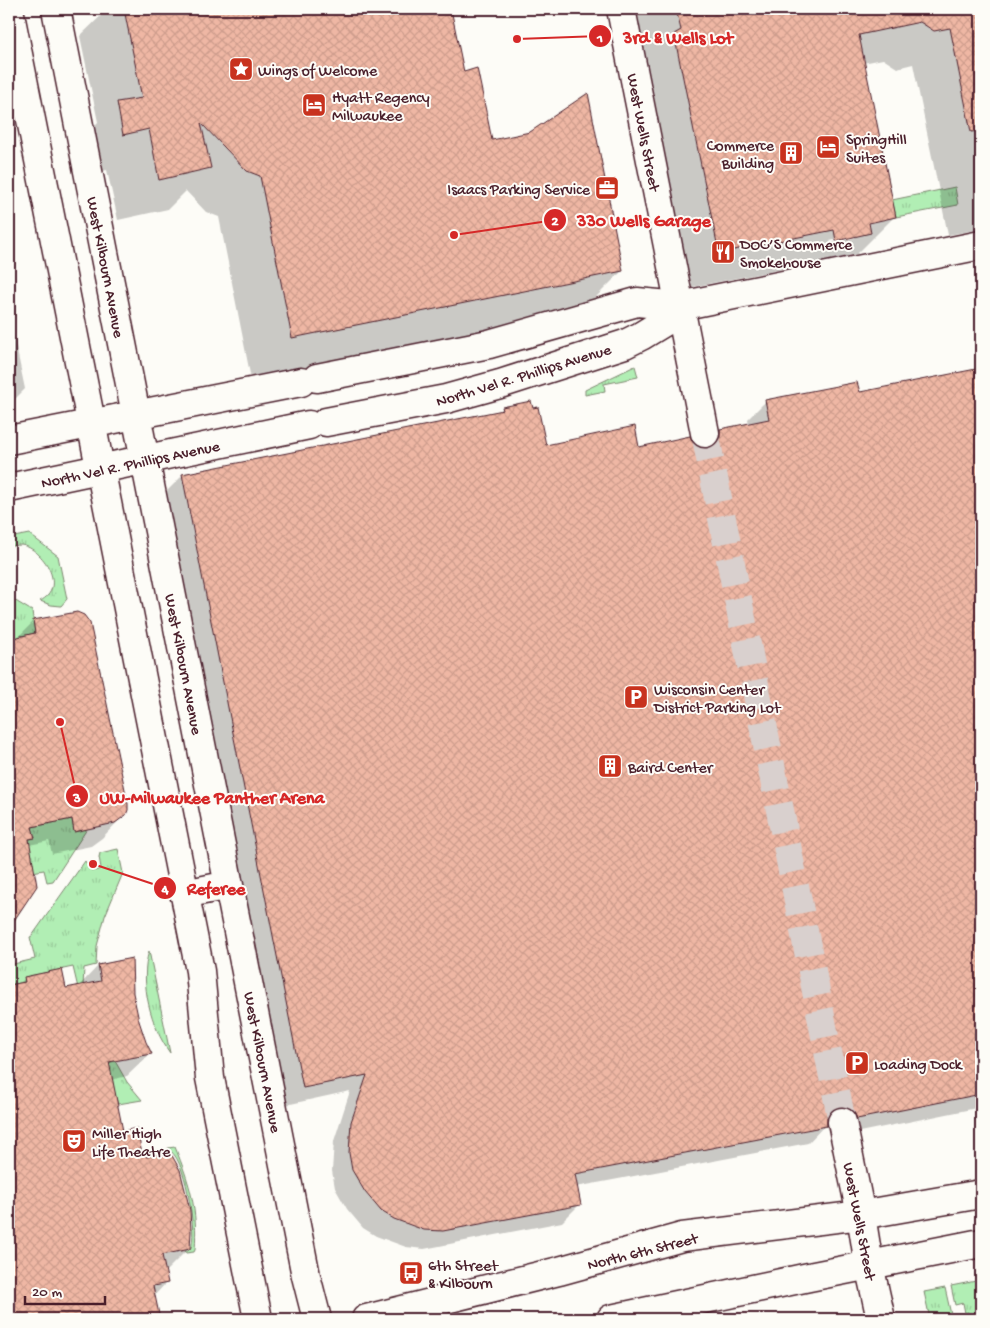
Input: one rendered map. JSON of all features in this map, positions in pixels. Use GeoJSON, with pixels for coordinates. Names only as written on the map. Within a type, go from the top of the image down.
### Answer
{"type":"FeatureCollection","features":[{"type":"Feature","properties":{"kind":"main road"},"geometry":{"type":"LineString","coordinates":[[9,9],[200,971],[210,1078],[258,1319]]}},
{"type":"Feature","properties":{"kind":"main road","name":"West Kilbourn Avenue"},"geometry":{"type":"LineString","coordinates":[[56,9],[306,1276],[317,1319]]}},
{"type":"Feature","properties":{"kind":"main road","name":"West Wells Street"},"geometry":{"type":"LineString","coordinates":[[621,9],[705,433]]}},
{"type":"Feature","properties":{"kind":"main road"},"geometry":{"type":"LineString","coordinates":[[9,440],[489,344],[637,302],[680,306],[981,245]]}},
{"type":"Feature","properties":{"kind":"main road","name":"North Vel R. Phillips Avenue"},"geometry":{"type":"LineString","coordinates":[[9,488],[318,423],[446,399],[500,384],[625,344],[664,322],[680,306]]}},
{"type":"Feature","properties":{"kind":"main road"},"geometry":{"type":"LineString","coordinates":[[184,894],[229,885]]}},
{"type":"Feature","properties":{"kind":"main road","name":"West Wells Street"},"geometry":{"type":"LineString","coordinates":[[842,1122],[880,1319]]}},
{"type":"Feature","properties":{"kind":"main road","name":"North 6th Street"},"geometry":{"type":"LineString","coordinates":[[366,1319],[559,1271],[682,1237],[861,1215],[981,1194]]}},
{"type":"Feature","properties":{"kind":"main road"},"geometry":{"type":"LineString","coordinates":[[611,1319],[981,1243]]}},
{"type":"Feature","properties":{"kind":"green space"},"geometry":{"type":"Polygon","coordinates":[[[955,187],[958,205],[896,217],[892,200],[955,187]]]}},
{"type":"Feature","properties":{"kind":"green space"},"geometry":{"type":"Polygon","coordinates":[[[635,366],[638,377],[604,384],[605,391],[585,395],[585,390],[635,366]]]}},
{"type":"Feature","properties":{"kind":"green space"},"geometry":{"type":"Polygon","coordinates":[[[29,534],[58,556],[67,599],[61,606],[40,601],[48,595],[52,587],[52,578],[49,569],[37,553],[21,545],[9,547],[9,538],[29,534]]]}},
{"type":"Feature","properties":{"kind":"green space"},"geometry":{"type":"Polygon","coordinates":[[[9,597],[32,611],[35,633],[9,639],[9,597]]]}},
{"type":"Feature","properties":{"kind":"green space"},"geometry":{"type":"Polygon","coordinates":[[[72,819],[74,831],[87,829],[53,881],[47,882],[44,870],[32,872],[25,840],[34,838],[32,827],[72,819]]]}},
{"type":"Feature","properties":{"kind":"green space"},"geometry":{"type":"Polygon","coordinates":[[[118,849],[123,873],[105,916],[97,946],[96,965],[84,968],[83,987],[78,988],[73,967],[25,977],[25,982],[9,985],[9,965],[35,959],[30,937],[85,861],[92,871],[98,870],[101,868],[100,853],[118,849]]]}},
{"type":"Feature","properties":{"kind":"green space"},"geometry":{"type":"Polygon","coordinates":[[[149,951],[170,1053],[152,1018],[146,990],[146,964],[149,951]]]}},
{"type":"Feature","properties":{"kind":"green space"},"geometry":{"type":"Polygon","coordinates":[[[115,1061],[127,1082],[142,1100],[118,1104],[116,1098],[52,1111],[103,1064],[115,1061]]]}},
{"type":"Feature","properties":{"kind":"green space"},"geometry":{"type":"Polygon","coordinates":[[[175,1147],[192,1197],[196,1235],[194,1252],[186,1253],[185,1251],[188,1251],[192,1246],[191,1208],[179,1164],[174,1155],[168,1150],[168,1148],[175,1147]]]}},
{"type":"Feature","properties":{"kind":"green space"},"geometry":{"type":"Polygon","coordinates":[[[981,1280],[981,1307],[977,1308],[979,1319],[969,1319],[968,1312],[965,1313],[963,1303],[955,1305],[951,1286],[981,1280]]]}},
{"type":"Feature","properties":{"kind":"green space"},"geometry":{"type":"Polygon","coordinates":[[[945,1288],[952,1319],[930,1319],[924,1292],[945,1288]]]}},
{"type":"Feature","properties":{"kind":"building"},"geometry":{"type":"Polygon","coordinates":[[[124,9],[451,9],[464,72],[477,68],[492,140],[530,132],[588,93],[623,271],[292,338],[260,176],[247,171],[201,123],[211,168],[159,180],[149,129],[123,135],[117,102],[142,98],[124,9]]]}},
{"type":"Feature","properties":{"kind":"building","name":"Commerce Building"},"geometry":{"type":"Polygon","coordinates":[[[676,9],[981,9],[981,131],[971,132],[950,28],[934,31],[920,22],[859,35],[896,217],[869,223],[871,233],[836,241],[834,230],[719,253],[674,34],[681,30],[676,9]]]}},
{"type":"Feature","properties":{"kind":"building","name":"Baird Center"},"geometry":{"type":"Polygon","coordinates":[[[981,368],[981,1094],[857,1119],[854,1112],[847,1107],[838,1107],[831,1111],[827,1117],[827,1126],[575,1174],[581,1205],[443,1231],[424,1230],[394,1219],[381,1211],[365,1192],[352,1170],[349,1153],[351,1122],[367,1075],[303,1088],[182,474],[503,410],[502,407],[531,401],[533,408],[538,407],[546,445],[635,426],[639,447],[690,436],[694,444],[700,448],[708,448],[715,445],[720,438],[720,429],[769,419],[765,400],[857,382],[860,392],[981,368]]]}},
{"type":"Feature","properties":{"kind":"building"},"geometry":{"type":"Polygon","coordinates":[[[77,612],[84,615],[90,623],[128,810],[126,815],[115,823],[74,832],[72,819],[32,827],[35,838],[29,839],[37,886],[9,928],[9,639],[35,633],[33,620],[77,612]]]}},
{"type":"Feature","properties":{"kind":"building","name":"Miller High Life Theatre"},"geometry":{"type":"Polygon","coordinates":[[[132,958],[133,993],[139,1021],[152,1054],[109,1062],[123,1131],[137,1128],[142,1154],[145,1154],[146,1157],[170,1152],[180,1170],[190,1210],[190,1249],[162,1255],[168,1283],[153,1286],[160,1319],[9,1319],[9,985],[25,982],[24,977],[62,969],[66,988],[101,981],[98,965],[132,958]]]}},
{"type":"Feature","properties":{"kind":"tunnel"},"geometry":{"type":"LineString","coordinates":[[705,433],[842,1122]]}},
{"type":"Feature","properties":{"kind":"place","name":"3rd & Wells Lot"},"geometry":{"type":"Point","coordinates":[517,39]}},
{"type":"Feature","properties":{"kind":"place","name":"Wings of Welcome"},"geometry":{"type":"Point","coordinates":[241,69]}},
{"type":"Feature","properties":{"kind":"place","name":"Hyatt Regency Milwaukee"},"geometry":{"type":"Point","coordinates":[314,105]}},
{"type":"Feature","properties":{"kind":"place","name":"SpringHill Suites"},"geometry":{"type":"Point","coordinates":[828,147]}},
{"type":"Feature","properties":{"kind":"place","name":"Commerce Building"},"geometry":{"type":"Point","coordinates":[791,153]}},
{"type":"Feature","properties":{"kind":"place","name":"Isaacs Parking Service"},"geometry":{"type":"Point","coordinates":[607,188]}},
{"type":"Feature","properties":{"kind":"place","name":"330 Wells Garage"},"geometry":{"type":"Point","coordinates":[454,235]}},
{"type":"Feature","properties":{"kind":"place","name":"DOC’S Commerce Smokehouse"},"geometry":{"type":"Point","coordinates":[723,252]}},
{"type":"Feature","properties":{"kind":"place","name":"Wisconsin Center District Parking Lot"},"geometry":{"type":"Point","coordinates":[636,697]}},
{"type":"Feature","properties":{"kind":"place","name":"UW-Milwaukee Panther Arena"},"geometry":{"type":"Point","coordinates":[60,722]}},
{"type":"Feature","properties":{"kind":"place","name":"Baird Center"},"geometry":{"type":"Point","coordinates":[610,766]}},
{"type":"Feature","properties":{"kind":"place","name":"Referee"},"geometry":{"type":"Point","coordinates":[93,864]}},
{"type":"Feature","properties":{"kind":"place","name":"Loading Dock"},"geometry":{"type":"Point","coordinates":[857,1063]}},
{"type":"Feature","properties":{"kind":"place","name":"Miller High Life Theatre"},"geometry":{"type":"Point","coordinates":[74,1141]}},
{"type":"Feature","properties":{"kind":"place","name":"6th Street & Kilbourn"},"geometry":{"type":"Point","coordinates":[411,1273]}}]}
